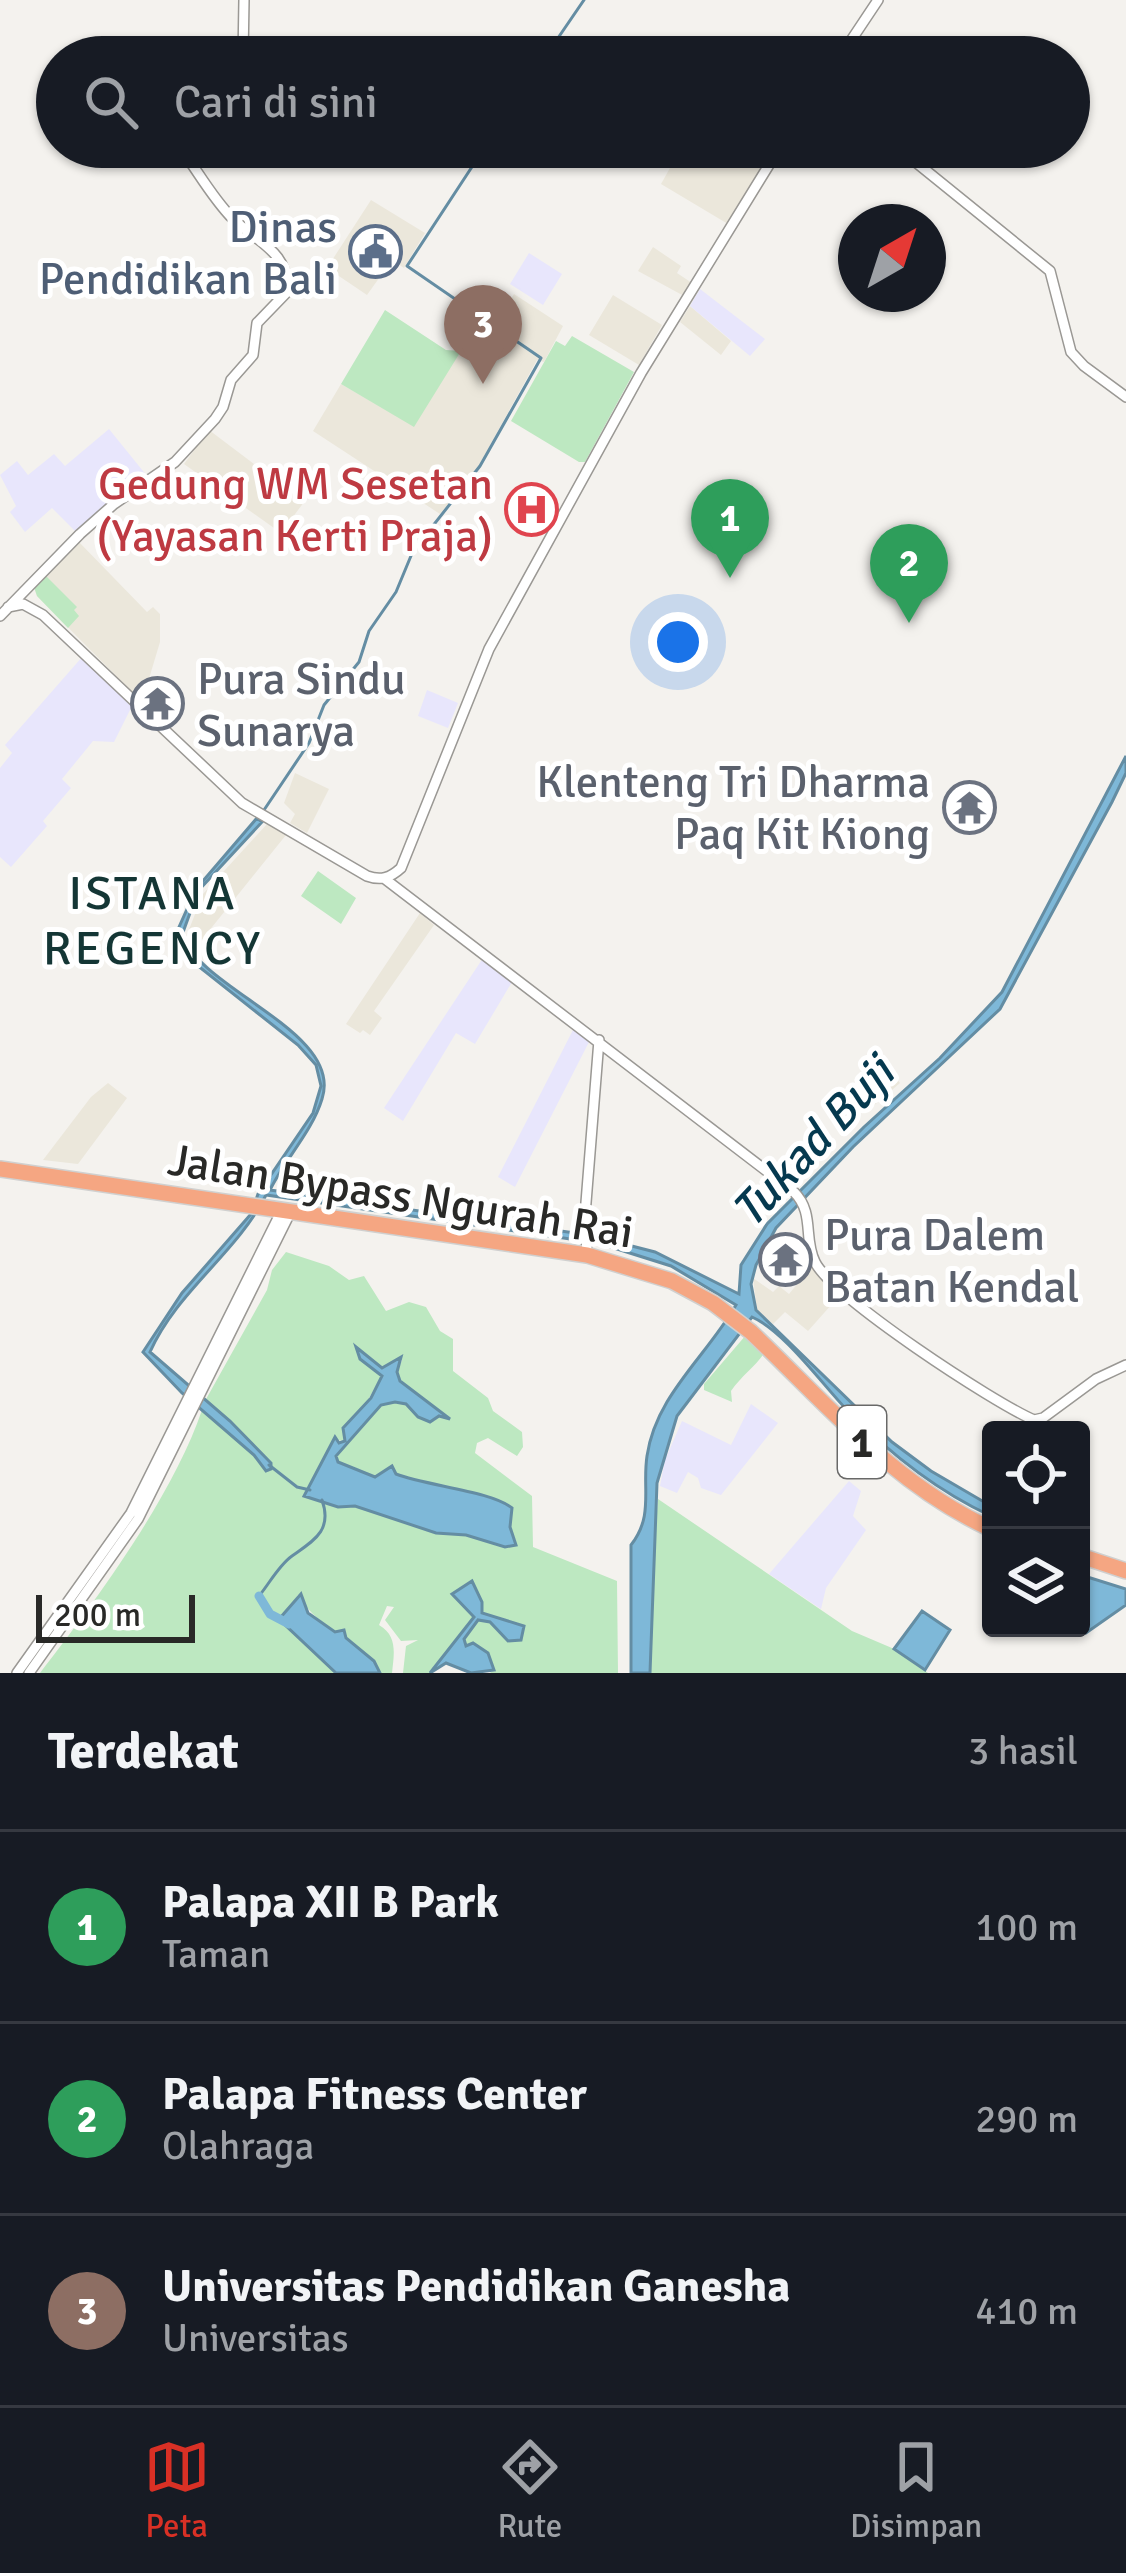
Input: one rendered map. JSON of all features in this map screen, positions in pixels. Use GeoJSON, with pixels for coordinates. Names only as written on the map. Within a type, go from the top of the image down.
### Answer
{"type":"FeatureCollection","features":[{"type":"Feature","properties":{"kind":"highway","name":"Jalan Bypass Ngurah Rai"},"geometry":{"type":"LineString","coordinates":[[0,1165],[355,1217]]}},
{"type":"Feature","properties":{"kind":"highway","name":"Jalan Bypass Ngurah Rai"},"geometry":{"type":"LineString","coordinates":[[258,1202],[287,1210],[586,1244],[649,1271],[729,1311],[885,1453],[982,1519]]}},
{"type":"Feature","properties":{"kind":"highway"},"geometry":{"type":"LineString","coordinates":[[1090,1563],[1121,1573]]}},
{"type":"Feature","properties":{"kind":"street"},"geometry":{"type":"LineString","coordinates":[[243,36],[244,0]]}},
{"type":"Feature","properties":{"kind":"street"},"geometry":{"type":"LineString","coordinates":[[854,36],[878,0]]}},
{"type":"Feature","properties":{"kind":"street"},"geometry":{"type":"LineString","coordinates":[[4,612],[29,582],[114,504],[175,462],[215,419],[224,407],[231,380],[253,355],[257,323],[286,292],[287,280],[272,248],[233,219],[195,168]]}},
{"type":"Feature","properties":{"kind":"street"},"geometry":{"type":"LineString","coordinates":[[386,879],[400,868],[489,649],[644,369],[767,168]]}},
{"type":"Feature","properties":{"kind":"street"},"geometry":{"type":"LineString","coordinates":[[923,168],[1050,271],[1071,352],[1126,397]]}},
{"type":"Feature","properties":{"kind":"street"},"geometry":{"type":"LineString","coordinates":[[29,582],[31,605],[185,752],[261,815],[356,870],[403,889],[798,1196],[813,1259],[838,1289],[879,1322],[1029,1418],[1043,1418],[1096,1379],[1126,1365]]}},
{"type":"Feature","properties":{"kind":"street"},"geometry":{"type":"LineString","coordinates":[[4,612],[31,605]]}},
{"type":"Feature","properties":{"kind":"street"},"geometry":{"type":"LineString","coordinates":[[400,868],[403,889]]}},
{"type":"Feature","properties":{"kind":"street"},"geometry":{"type":"LineString","coordinates":[[586,1244],[599,1040]]}},
{"type":"Feature","properties":{"kind":"street"},"geometry":{"type":"LineString","coordinates":[[29,1673],[138,1519],[287,1210]]}},
{"type":"Feature","properties":{"kind":"street"},"geometry":{"type":"LineString","coordinates":[[17,1673],[131,1513],[191,1405]]}},
{"type":"Feature","properties":{"kind":"shaded area"},"geometry":{"type":"Polygon","coordinates":[[[670,168],[760,168],[728,224],[661,184],[670,168]]]}},
{"type":"Feature","properties":{"kind":"shaded area","name":"Dinas Pendidikan Bali"},"geometry":{"type":"Polygon","coordinates":[[[371,200],[425,233],[404,268],[392,260],[367,295],[327,268],[371,200]]]}},
{"type":"Feature","properties":{"kind":"shaded area"},"geometry":{"type":"Polygon","coordinates":[[[653,247],[681,266],[677,273],[692,283],[684,296],[638,271],[653,247]]]}},
{"type":"Feature","properties":{"kind":"shaded area"},"geometry":{"type":"Polygon","coordinates":[[[529,253],[562,274],[543,305],[510,284],[529,253]]]}},
{"type":"Feature","properties":{"kind":"shaded area"},"geometry":{"type":"Polygon","coordinates":[[[700,289],[765,339],[750,356],[690,306],[700,289]]]}},
{"type":"Feature","properties":{"kind":"shaded area"},"geometry":{"type":"Polygon","coordinates":[[[514,294],[563,326],[544,362],[537,360],[478,467],[440,514],[313,431],[341,384],[414,426],[483,314],[497,322],[514,294]]]}},
{"type":"Feature","properties":{"kind":"shaded area"},"geometry":{"type":"Polygon","coordinates":[[[613,295],[662,325],[639,365],[589,335],[613,295]]]}},
{"type":"Feature","properties":{"kind":"shaded area"},"geometry":{"type":"Polygon","coordinates":[[[690,306],[731,341],[721,355],[680,322],[690,306]]]}},
{"type":"Feature","properties":{"kind":"shaded area"},"geometry":{"type":"Polygon","coordinates":[[[109,429],[147,476],[76,532],[52,508],[25,532],[10,512],[16,506],[0,475],[17,461],[28,475],[54,454],[65,466],[109,429]]]}},
{"type":"Feature","properties":{"kind":"shaded area"},"geometry":{"type":"Polygon","coordinates":[[[209,430],[304,502],[281,533],[184,464],[209,430]]]}},
{"type":"Feature","properties":{"kind":"shaded area"},"geometry":{"type":"Polygon","coordinates":[[[78,541],[147,612],[153,607],[160,614],[160,642],[142,702],[37,596],[33,584],[78,541]]]}},
{"type":"Feature","properties":{"kind":"shaded area"},"geometry":{"type":"Polygon","coordinates":[[[83,656],[132,706],[114,742],[93,741],[62,779],[71,788],[43,821],[47,826],[11,867],[0,857],[0,768],[12,753],[5,745],[83,656]]]}},
{"type":"Feature","properties":{"kind":"shaded area"},"geometry":{"type":"Polygon","coordinates":[[[427,690],[458,703],[448,728],[418,716],[427,690]]]}},
{"type":"Feature","properties":{"kind":"shaded area"},"geometry":{"type":"Polygon","coordinates":[[[295,773],[329,789],[307,833],[290,823],[295,814],[284,803],[295,773]]]}},
{"type":"Feature","properties":{"kind":"shaded area"},"geometry":{"type":"Polygon","coordinates":[[[267,824],[286,835],[192,952],[186,937],[203,894],[267,824]]]}},
{"type":"Feature","properties":{"kind":"shaded area"},"geometry":{"type":"Polygon","coordinates":[[[420,913],[434,925],[374,1011],[382,1018],[370,1035],[360,1033],[346,1024],[420,913]]]}},
{"type":"Feature","properties":{"kind":"shaded area"},"geometry":{"type":"Polygon","coordinates":[[[483,958],[512,982],[475,1044],[456,1033],[403,1121],[384,1108],[483,958]]]}},
{"type":"Feature","properties":{"kind":"shaded area"},"geometry":{"type":"Polygon","coordinates":[[[574,1028],[590,1040],[515,1187],[498,1177],[574,1028]]]}},
{"type":"Feature","properties":{"kind":"shaded area"},"geometry":{"type":"Polygon","coordinates":[[[885,1065],[900,1083],[864,1114],[848,1096],[885,1065]]]}},
{"type":"Feature","properties":{"kind":"shaded area"},"geometry":{"type":"Polygon","coordinates":[[[108,1083],[127,1098],[78,1164],[43,1160],[91,1097],[108,1083]]]}},
{"type":"Feature","properties":{"kind":"shaded area"},"geometry":{"type":"Polygon","coordinates":[[[813,1265],[840,1295],[808,1331],[785,1312],[773,1324],[757,1310],[753,1278],[773,1292],[779,1286],[789,1294],[813,1265]]]}},
{"type":"Feature","properties":{"kind":"shaded area"},"geometry":{"type":"Polygon","coordinates":[[[751,1404],[778,1423],[721,1495],[701,1488],[698,1478],[688,1472],[677,1493],[660,1486],[682,1421],[731,1445],[751,1404]]]}},
{"type":"Feature","properties":{"kind":"shaded area"},"geometry":{"type":"Polygon","coordinates":[[[849,1481],[861,1491],[853,1516],[866,1530],[826,1588],[821,1609],[769,1574],[849,1481]]]}},
{"type":"Feature","properties":{"kind":"green space"},"geometry":{"type":"Polygon","coordinates":[[[385,310],[446,350],[461,351],[414,427],[341,384],[385,310]]]}},
{"type":"Feature","properties":{"kind":"green space"},"geometry":{"type":"Polygon","coordinates":[[[572,336],[634,372],[585,462],[511,421],[556,341],[565,346],[572,336]]]}},
{"type":"Feature","properties":{"kind":"green space"},"geometry":{"type":"Polygon","coordinates":[[[44,574],[77,607],[79,616],[68,628],[37,596],[33,584],[44,574]]]}},
{"type":"Feature","properties":{"kind":"green space"},"geometry":{"type":"Polygon","coordinates":[[[318,871],[356,898],[341,924],[301,896],[318,871]]]}},
{"type":"Feature","properties":{"kind":"green space"},"geometry":{"type":"Polygon","coordinates":[[[286,1252],[329,1266],[349,1280],[364,1276],[386,1311],[409,1302],[426,1307],[440,1331],[453,1339],[453,1371],[522,1432],[523,1447],[517,1456],[488,1438],[477,1443],[475,1453],[532,1496],[533,1547],[617,1581],[618,1673],[490,1673],[494,1669],[488,1653],[473,1643],[466,1646],[464,1639],[478,1620],[490,1622],[498,1632],[510,1623],[482,1613],[472,1581],[452,1594],[474,1617],[430,1673],[403,1673],[406,1646],[418,1640],[401,1641],[385,1620],[394,1607],[387,1606],[379,1625],[392,1640],[392,1673],[380,1673],[298,1595],[281,1621],[336,1673],[40,1673],[152,1512],[202,1410],[266,1471],[271,1463],[205,1401],[267,1290],[272,1270],[286,1252]],[[365,1356],[360,1359],[382,1375],[345,1441],[336,1440],[304,1495],[437,1533],[516,1541],[510,1527],[512,1508],[498,1501],[387,1470],[375,1477],[339,1463],[335,1457],[381,1405],[395,1401],[406,1404],[418,1417],[449,1419],[400,1381],[397,1372],[402,1360],[382,1368],[365,1356]]]}},
{"type":"Feature","properties":{"kind":"green space"},"geometry":{"type":"Polygon","coordinates":[[[746,1335],[765,1352],[731,1391],[732,1402],[704,1390],[704,1384],[746,1335]]]}},
{"type":"Feature","properties":{"kind":"green space"},"geometry":{"type":"Polygon","coordinates":[[[658,1499],[852,1631],[899,1651],[928,1673],[650,1673],[649,1609],[658,1499]]]}},
{"type":"Feature","properties":{"kind":"water"},"geometry":{"type":"Polygon","coordinates":[[[1126,756],[1126,773],[1112,802],[1000,1009],[853,1147],[776,1228],[751,1284],[756,1310],[892,1442],[982,1501],[982,1511],[896,1455],[847,1410],[790,1346],[752,1317],[677,1416],[657,1483],[650,1673],[631,1673],[631,1545],[645,1513],[652,1434],[671,1395],[736,1305],[671,1266],[598,1243],[266,1195],[239,1235],[175,1310],[150,1352],[230,1421],[271,1463],[271,1469],[266,1471],[143,1352],[182,1293],[251,1214],[258,1194],[313,1113],[321,1086],[316,1065],[298,1045],[193,962],[175,936],[196,889],[257,818],[262,822],[198,891],[182,935],[215,975],[293,1032],[323,1075],[318,1111],[270,1190],[589,1235],[655,1252],[739,1294],[741,1265],[767,1224],[1002,992],[1126,756]]]}},
{"type":"Feature","properties":{"kind":"water"},"geometry":{"type":"Polygon","coordinates":[[[356,1347],[382,1368],[401,1357],[400,1381],[450,1419],[439,1416],[430,1422],[406,1404],[381,1405],[336,1456],[338,1462],[375,1477],[392,1466],[396,1474],[502,1502],[512,1508],[510,1527],[516,1545],[505,1547],[466,1535],[436,1533],[355,1506],[338,1507],[304,1496],[335,1437],[339,1443],[345,1441],[343,1428],[371,1398],[382,1376],[360,1359],[356,1347]]]}},
{"type":"Feature","properties":{"kind":"water"},"geometry":{"type":"Polygon","coordinates":[[[1090,1578],[1126,1589],[1126,1605],[1090,1630],[1090,1578]]]}},
{"type":"Feature","properties":{"kind":"water"},"geometry":{"type":"Polygon","coordinates":[[[472,1581],[482,1613],[524,1626],[521,1640],[508,1641],[490,1622],[478,1620],[464,1639],[466,1646],[473,1643],[488,1653],[494,1670],[471,1673],[446,1663],[430,1673],[474,1617],[452,1594],[472,1581]]]}},
{"type":"Feature","properties":{"kind":"water"},"geometry":{"type":"Polygon","coordinates":[[[301,1594],[308,1613],[335,1632],[344,1630],[346,1638],[374,1661],[380,1673],[336,1673],[282,1622],[280,1618],[301,1594]]]}},
{"type":"Feature","properties":{"kind":"water"},"geometry":{"type":"Polygon","coordinates":[[[922,1611],[950,1630],[925,1670],[894,1649],[922,1611]]]}},
{"type":"Feature","properties":{"kind":"waterway"},"geometry":{"type":"LineString","coordinates":[[559,36],[584,0]]}},
{"type":"Feature","properties":{"kind":"waterway"},"geometry":{"type":"LineString","coordinates":[[262,813],[309,743],[324,705],[359,662],[369,631],[396,592],[413,551],[480,466],[541,358],[407,266],[471,168]]}},
{"type":"Feature","properties":{"kind":"waterway"},"geometry":{"type":"LineString","coordinates":[[269,1465],[297,1487],[310,1490]]}},
{"type":"Feature","properties":{"kind":"waterway"},"geometry":{"type":"LineString","coordinates":[[259,1596],[283,1564],[319,1534],[325,1520],[322,1500]]}},
{"type":"Feature","properties":{"kind":"waterway"},"geometry":{"type":"LineString","coordinates":[[259,1596],[270,1614],[289,1624]]}},
{"type":"Feature","properties":{"kind":"place","name":"Dinas Pendidikan Bali"},"geometry":{"type":"Point","coordinates":[376,252]}},
{"type":"Feature","properties":{"kind":"place","name":"Universitas Pendidikan Ganesha"},"geometry":{"type":"Point","coordinates":[483,384]}},
{"type":"Feature","properties":{"kind":"place","name":"Gedung WM Sesetan (Yayasan Kerti Praja)"},"geometry":{"type":"Point","coordinates":[532,509]}},
{"type":"Feature","properties":{"kind":"place","name":"Palapa XII B Park"},"geometry":{"type":"Point","coordinates":[730,578]}},
{"type":"Feature","properties":{"kind":"place","name":"Palapa Fitness Center"},"geometry":{"type":"Point","coordinates":[909,623]}},
{"type":"Feature","properties":{"kind":"place","name":"Pura Sindu Sunarya"},"geometry":{"type":"Point","coordinates":[158,704]}},
{"type":"Feature","properties":{"kind":"place","name":"Klenteng Tri Dharma Paq Kit Kiong"},"geometry":{"type":"Point","coordinates":[969,807]}},
{"type":"Feature","properties":{"kind":"place","name":"Pura Dalem Batan Kendal"},"geometry":{"type":"Point","coordinates":[785,1260]}},
{"type":"Feature","properties":{"kind":"district","name":"ISTANA REGENCY"},"geometry":{"type":"Point","coordinates":[153,920]}},
{"type":"Feature","properties":{"kind":"water label","name":"Tukad Buji"},"geometry":{"type":"Point","coordinates":[812,1141]}}]}
